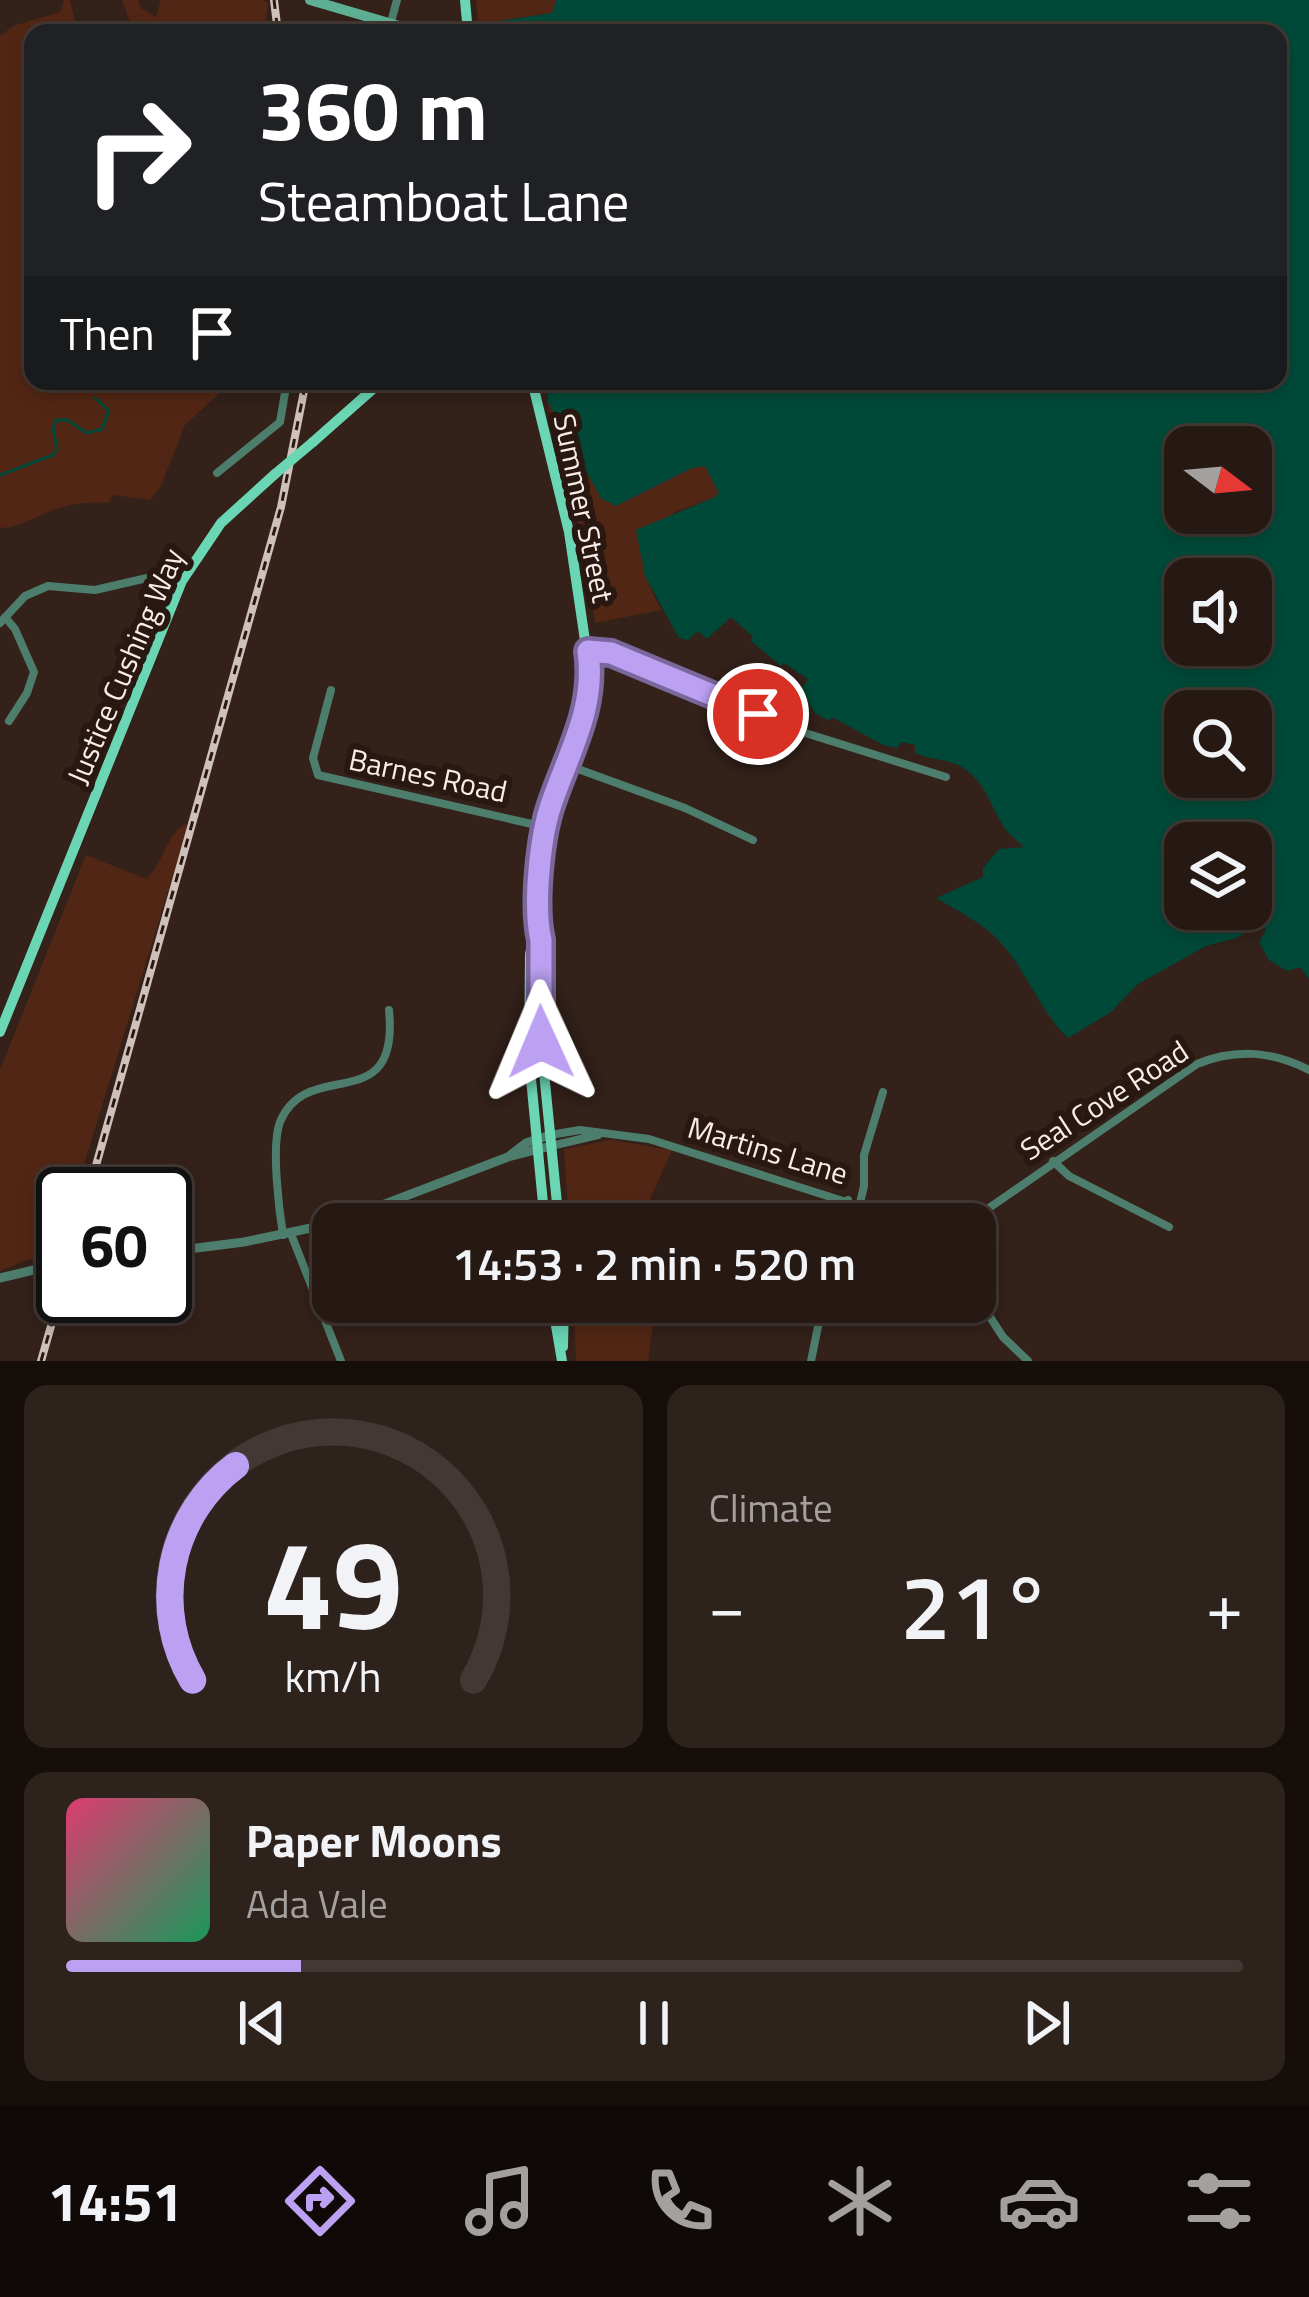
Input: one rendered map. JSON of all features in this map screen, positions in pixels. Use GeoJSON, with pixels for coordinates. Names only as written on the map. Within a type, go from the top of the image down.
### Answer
{"type":"FeatureCollection","features":[{"type":"Feature","properties":{"kind":"main road"},"geometry":{"type":"LineString","coordinates":[[310,0],[396,24]]}},
{"type":"Feature","properties":{"kind":"main road","name":"Justice Cushing Way"},"geometry":{"type":"LineString","coordinates":[[0,1032],[182,581],[221,523],[372,390]]}},
{"type":"Feature","properties":{"kind":"main road","name":"Summer Street"},"geometry":{"type":"LineString","coordinates":[[534,390],[569,532],[588,651],[589,701],[545,826],[538,925],[541,1042],[557,1203]]}},
{"type":"Feature","properties":{"kind":"main road","name":"Summer Street"},"geometry":{"type":"LineString","coordinates":[[538,925],[532,939],[529,1007],[543,1203]]}},
{"type":"Feature","properties":{"kind":"main road"},"geometry":{"type":"LineString","coordinates":[[556,1323],[562,1359]]}},
{"type":"Feature","properties":{"kind":"main road"},"geometry":{"type":"LineString","coordinates":[[562,1359],[563,1323]]}},
{"type":"Feature","properties":{"kind":"street"},"geometry":{"type":"LineString","coordinates":[[379,24],[397,0]]}},
{"type":"Feature","properties":{"kind":"street"},"geometry":{"type":"LineString","coordinates":[[218,473],[280,422],[285,390]]}},
{"type":"Feature","properties":{"kind":"street"},"geometry":{"type":"LineString","coordinates":[[9,721],[27,694],[34,672],[3,620],[25,596],[48,586],[95,590],[160,575],[182,581]]}},
{"type":"Feature","properties":{"kind":"street"},"geometry":{"type":"LineString","coordinates":[[588,651],[611,653],[799,731],[946,778]]}},
{"type":"Feature","properties":{"kind":"street","name":"Barnes Road"},"geometry":{"type":"LineString","coordinates":[[331,690],[313,758],[318,775],[545,826]]}},
{"type":"Feature","properties":{"kind":"street"},"geometry":{"type":"LineString","coordinates":[[567,765],[685,808],[753,840]]}},
{"type":"Feature","properties":{"kind":"street"},"geometry":{"type":"LineString","coordinates":[[341,1361],[287,1234],[275,1154],[283,1116],[309,1091],[354,1084],[373,1074],[389,1049],[389,1010]]}},
{"type":"Feature","properties":{"kind":"street","name":"Seal Cove Road"},"geometry":{"type":"LineString","coordinates":[[995,1203],[1191,1066],[1234,1054],[1280,1058],[1309,1070]]}},
{"type":"Feature","properties":{"kind":"street"},"geometry":{"type":"LineString","coordinates":[[860,1203],[864,1155],[883,1092]]}},
{"type":"Feature","properties":{"kind":"street","name":"Martins Lane"},"geometry":{"type":"LineString","coordinates":[[550,1140],[605,1132],[649,1138],[857,1203]]}},
{"type":"Feature","properties":{"kind":"street"},"geometry":{"type":"LineString","coordinates":[[192,1248],[287,1234],[378,1210],[550,1140]]}},
{"type":"Feature","properties":{"kind":"street"},"geometry":{"type":"LineString","coordinates":[[1054,1161],[1065,1174],[1169,1227]]}},
{"type":"Feature","properties":{"kind":"street"},"geometry":{"type":"LineString","coordinates":[[0,1278],[36,1269]]}},
{"type":"Feature","properties":{"kind":"street"},"geometry":{"type":"LineString","coordinates":[[811,1361],[819,1323]]}},
{"type":"Feature","properties":{"kind":"street"},"geometry":{"type":"LineString","coordinates":[[993,1323],[1028,1361]]}},
{"type":"Feature","properties":{"kind":"shaded area"},"geometry":{"type":"Polygon","coordinates":[[[64,0],[70,0],[76,24],[24,24],[24,390],[223,390],[185,425],[161,486],[150,500],[113,495],[108,503],[70,505],[0,528],[0,36],[13,26],[60,12],[64,0]]]}},
{"type":"Feature","properties":{"kind":"shaded area"},"geometry":{"type":"Polygon","coordinates":[[[122,0],[138,0],[141,8],[156,17],[161,0],[268,3],[265,24],[131,24],[122,0]]]}},
{"type":"Feature","properties":{"kind":"shaded area"},"geometry":{"type":"Polygon","coordinates":[[[476,0],[557,3],[552,13],[478,24],[476,0]]]}},
{"type":"Feature","properties":{"kind":"shaded area"},"geometry":{"type":"Polygon","coordinates":[[[556,0],[1309,0],[1309,979],[1300,967],[1287,971],[1269,960],[1259,942],[1266,930],[1272,930],[1272,822],[1164,822],[1164,930],[1250,930],[1206,946],[1138,984],[1111,1012],[1068,1038],[1000,941],[936,898],[983,877],[983,868],[999,849],[1024,847],[1006,830],[976,779],[954,763],[915,753],[915,745],[883,745],[815,713],[800,691],[808,679],[784,663],[781,666],[731,617],[707,639],[698,631],[688,640],[679,638],[645,576],[636,530],[719,493],[705,466],[616,506],[601,498],[547,400],[549,390],[1287,390],[1287,24],[500,24],[552,13],[556,0]]]}},
{"type":"Feature","properties":{"kind":"shaded area"},"geometry":{"type":"Polygon","coordinates":[[[547,400],[601,498],[616,506],[705,465],[719,493],[673,513],[645,576],[661,610],[595,623],[582,538],[547,400]]]}},
{"type":"Feature","properties":{"kind":"shaded area"},"geometry":{"type":"Polygon","coordinates":[[[188,826],[83,1167],[36,1167],[36,1258],[0,1271],[0,1070],[86,855],[146,879],[173,835],[188,826]]]}},
{"type":"Feature","properties":{"kind":"shaded area"},"geometry":{"type":"Polygon","coordinates":[[[611,1140],[672,1150],[648,1203],[568,1203],[564,1149],[611,1140]]]}},
{"type":"Feature","properties":{"kind":"shaded area"},"geometry":{"type":"Polygon","coordinates":[[[574,1323],[653,1323],[648,1361],[576,1361],[574,1323]]]}},
{"type":"Feature","properties":{"kind":"waterway"},"geometry":{"type":"LineString","coordinates":[[0,475],[53,455],[56,420],[67,420],[87,433],[102,429],[109,411],[95,398]]}},
{"type":"Feature","properties":{"kind":"railway"},"geometry":{"type":"LineString","coordinates":[[274,0],[277,24]]}},
{"type":"Feature","properties":{"kind":"railway"},"geometry":{"type":"LineString","coordinates":[[96,1167],[281,507],[304,390]]}},
{"type":"Feature","properties":{"kind":"railway"},"geometry":{"type":"LineString","coordinates":[[41,1361],[52,1323]]}},
{"type":"Feature","properties":{"kind":"route"},"geometry":{"type":"LineString","coordinates":[[541,1042],[538,925],[544,835],[550,805],[589,701],[588,651],[611,653],[758,714]]}}]}
